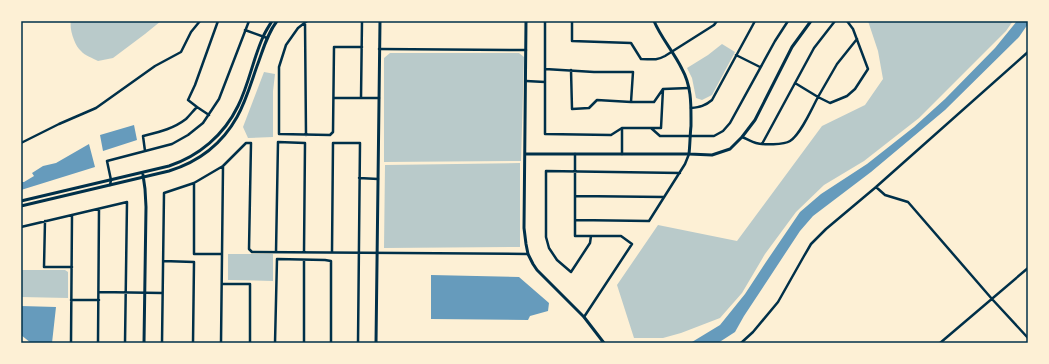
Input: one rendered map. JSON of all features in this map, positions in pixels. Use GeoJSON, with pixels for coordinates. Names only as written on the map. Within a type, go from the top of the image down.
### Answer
{"type":"FeatureCollection","features":[{"type":"Feature","properties":{"kind":"street"},"geometry":{"type":"LineString","coordinates":[[21,143],[96,108],[155,66],[181,52],[191,32],[200,21]]}},
{"type":"Feature","properties":{"kind":"street"},"geometry":{"type":"LineString","coordinates":[[209,115],[188,100],[195,85],[218,21]]}},
{"type":"Feature","properties":{"kind":"street"},"geometry":{"type":"LineString","coordinates":[[110,185],[111,180],[107,160],[172,144],[188,135],[203,123],[219,99],[248,21]]}},
{"type":"Feature","properties":{"kind":"street"},"geometry":{"type":"LineString","coordinates":[[21,201],[169,166],[197,153],[217,137],[238,106],[263,36],[272,21]]}},
{"type":"Feature","properties":{"kind":"street"},"geometry":{"type":"LineString","coordinates":[[21,206],[169,171],[191,163],[206,153],[220,141],[242,108],[267,38],[277,21]]}},
{"type":"Feature","properties":{"kind":"street"},"geometry":{"type":"LineString","coordinates":[[361,98],[362,21]]}},
{"type":"Feature","properties":{"kind":"street"},"geometry":{"type":"LineString","coordinates":[[376,343],[380,21]]}},
{"type":"Feature","properties":{"kind":"street"},"geometry":{"type":"LineString","coordinates":[[526,21],[524,228],[528,254],[542,276],[584,317],[604,343]]}},
{"type":"Feature","properties":{"kind":"street"},"geometry":{"type":"LineString","coordinates":[[545,21],[545,134],[611,135],[622,128],[662,128],[663,89]]}},
{"type":"Feature","properties":{"kind":"street"},"geometry":{"type":"LineString","coordinates":[[572,21],[572,41],[631,43],[641,59],[658,59],[714,25],[716,21]]}},
{"type":"Feature","properties":{"kind":"street"},"geometry":{"type":"LineString","coordinates":[[575,220],[649,221],[680,173],[689,154],[691,102],[689,88],[682,68],[663,39],[654,21]]}},
{"type":"Feature","properties":{"kind":"street"},"geometry":{"type":"LineString","coordinates":[[691,108],[700,108],[712,100],[755,21]]}},
{"type":"Feature","properties":{"kind":"street"},"geometry":{"type":"LineString","coordinates":[[651,128],[660,136],[714,136],[723,131],[730,123],[775,41],[788,21]]}},
{"type":"Feature","properties":{"kind":"street"},"geometry":{"type":"LineString","coordinates":[[525,154],[712,155],[730,149],[742,137],[755,120],[792,47],[810,21]]}},
{"type":"Feature","properties":{"kind":"street"},"geometry":{"type":"LineString","coordinates":[[762,144],[814,48],[835,21]]}},
{"type":"Feature","properties":{"kind":"street"},"geometry":{"type":"LineString","coordinates":[[795,83],[830,103],[847,96],[855,89],[868,69],[853,29],[847,21]]}},
{"type":"Feature","properties":{"kind":"street"},"geometry":{"type":"LineString","coordinates":[[306,22],[298,28],[286,45],[279,67],[278,134],[330,135],[333,132],[334,47],[362,47]]}},
{"type":"Feature","properties":{"kind":"street"},"geometry":{"type":"LineString","coordinates":[[306,22],[306,135]]}},
{"type":"Feature","properties":{"kind":"street"},"geometry":{"type":"LineString","coordinates":[[245,30],[267,38]]}},
{"type":"Feature","properties":{"kind":"street"},"geometry":{"type":"LineString","coordinates":[[742,137],[762,144],[780,144],[790,142],[804,125],[818,96],[837,64],[857,39]]}},
{"type":"Feature","properties":{"kind":"street"},"geometry":{"type":"LineString","coordinates":[[379,49],[526,50]]}},
{"type":"Feature","properties":{"kind":"street"},"geometry":{"type":"LineString","coordinates":[[741,343],[757,328],[778,302],[811,244],[826,229],[876,188],[1028,52]]}},
{"type":"Feature","properties":{"kind":"street"},"geometry":{"type":"LineString","coordinates":[[736,55],[760,68]]}},
{"type":"Feature","properties":{"kind":"street"},"geometry":{"type":"LineString","coordinates":[[545,69],[594,72],[632,72],[631,102]]}},
{"type":"Feature","properties":{"kind":"street"},"geometry":{"type":"LineString","coordinates":[[571,70],[572,109],[589,108],[597,100],[654,102],[663,89]]}},
{"type":"Feature","properties":{"kind":"street"},"geometry":{"type":"LineString","coordinates":[[526,81],[544,82]]}},
{"type":"Feature","properties":{"kind":"street"},"geometry":{"type":"LineString","coordinates":[[663,89],[689,88]]}},
{"type":"Feature","properties":{"kind":"street"},"geometry":{"type":"LineString","coordinates":[[334,98],[379,98]]}},
{"type":"Feature","properties":{"kind":"street"},"geometry":{"type":"LineString","coordinates":[[145,151],[144,136],[164,131],[175,126],[186,119],[197,107]]}},
{"type":"Feature","properties":{"kind":"street"},"geometry":{"type":"LineString","coordinates":[[622,128],[622,154]]}},
{"type":"Feature","properties":{"kind":"street"},"geometry":{"type":"LineString","coordinates":[[276,252],[278,142],[305,142],[304,252]]}},
{"type":"Feature","properties":{"kind":"street"},"geometry":{"type":"LineString","coordinates":[[162,343],[164,193],[194,183],[223,166],[246,143],[251,143],[249,249],[252,252],[528,254]]}},
{"type":"Feature","properties":{"kind":"street"},"geometry":{"type":"LineString","coordinates":[[332,252],[333,143],[360,143],[358,343]]}},
{"type":"Feature","properties":{"kind":"street"},"geometry":{"type":"LineString","coordinates":[[575,154],[575,236],[621,236],[632,244],[584,317]]}},
{"type":"Feature","properties":{"kind":"street"},"geometry":{"type":"LineString","coordinates":[[221,343],[223,166]]}},
{"type":"Feature","properties":{"kind":"street"},"geometry":{"type":"LineString","coordinates":[[591,236],[590,243],[571,272],[557,260],[549,248],[546,237],[546,171],[680,173]]}},
{"type":"Feature","properties":{"kind":"street"},"geometry":{"type":"LineString","coordinates":[[142,173],[146,197],[144,343]]}},
{"type":"Feature","properties":{"kind":"street"},"geometry":{"type":"LineString","coordinates":[[360,178],[378,178]]}},
{"type":"Feature","properties":{"kind":"street"},"geometry":{"type":"LineString","coordinates":[[194,183],[194,254],[222,254]]}},
{"type":"Feature","properties":{"kind":"street"},"geometry":{"type":"LineString","coordinates":[[876,188],[885,195],[894,199],[908,202],[1028,338]]}},
{"type":"Feature","properties":{"kind":"street"},"geometry":{"type":"LineString","coordinates":[[575,196],[664,197]]}},
{"type":"Feature","properties":{"kind":"street"},"geometry":{"type":"LineString","coordinates":[[21,227],[126,202],[125,343]]}},
{"type":"Feature","properties":{"kind":"street"},"geometry":{"type":"LineString","coordinates":[[98,343],[99,208]]}},
{"type":"Feature","properties":{"kind":"street"},"geometry":{"type":"LineString","coordinates":[[71,343],[72,215]]}},
{"type":"Feature","properties":{"kind":"street"},"geometry":{"type":"LineString","coordinates":[[45,221],[44,266],[72,267]]}},
{"type":"Feature","properties":{"kind":"street"},"geometry":{"type":"LineString","coordinates":[[275,343],[277,259],[331,261],[331,343]]}},
{"type":"Feature","properties":{"kind":"street"},"geometry":{"type":"LineString","coordinates":[[304,260],[304,343]]}},
{"type":"Feature","properties":{"kind":"street"},"geometry":{"type":"LineString","coordinates":[[163,261],[194,262],[194,343]]}},
{"type":"Feature","properties":{"kind":"street"},"geometry":{"type":"LineString","coordinates":[[940,343],[1028,268]]}},
{"type":"Feature","properties":{"kind":"street"},"geometry":{"type":"LineString","coordinates":[[222,284],[250,284],[250,343]]}},
{"type":"Feature","properties":{"kind":"street"},"geometry":{"type":"LineString","coordinates":[[99,292],[162,293]]}},
{"type":"Feature","properties":{"kind":"street"},"geometry":{"type":"LineString","coordinates":[[71,300],[99,300]]}},
{"type":"Feature","properties":{"kind":"shaded area"},"geometry":{"type":"Polygon","coordinates":[[[71,21],[161,21],[113,58],[98,61],[79,49],[72,33],[71,21]]]}},
{"type":"Feature","properties":{"kind":"shaded area"},"geometry":{"type":"Polygon","coordinates":[[[868,21],[1013,21],[1006,31],[919,118],[864,161],[824,185],[796,212],[765,254],[742,293],[720,318],[681,333],[663,338],[634,338],[617,285],[658,225],[737,241],[822,126],[865,105],[883,79],[878,51],[868,21]]]}},
{"type":"Feature","properties":{"kind":"shaded area"},"geometry":{"type":"Polygon","coordinates":[[[722,44],[735,52],[712,95],[702,100],[696,98],[692,78],[687,68],[722,44]]]}},
{"type":"Feature","properties":{"kind":"shaded area"},"geometry":{"type":"Polygon","coordinates":[[[390,53],[519,53],[524,57],[521,161],[384,162],[384,58],[390,53]]]}},
{"type":"Feature","properties":{"kind":"shaded area"},"geometry":{"type":"Polygon","coordinates":[[[264,72],[275,74],[273,91],[273,137],[248,138],[243,127],[264,72]]]}},
{"type":"Feature","properties":{"kind":"shaded area"},"geometry":{"type":"Polygon","coordinates":[[[520,163],[520,247],[384,248],[385,165],[520,163]]]}},
{"type":"Feature","properties":{"kind":"shaded area"},"geometry":{"type":"Polygon","coordinates":[[[228,254],[273,254],[273,281],[228,280],[228,254]]]}},
{"type":"Feature","properties":{"kind":"shaded area"},"geometry":{"type":"Polygon","coordinates":[[[21,270],[65,270],[68,272],[68,298],[21,297],[21,270]]]}},
{"type":"Feature","properties":{"kind":"water"},"geometry":{"type":"Polygon","coordinates":[[[1017,21],[1028,21],[1028,24],[1019,37],[945,110],[871,172],[813,216],[800,231],[735,332],[718,343],[689,343],[720,325],[745,294],[800,212],[821,194],[867,164],[914,127],[945,99],[995,48],[1017,21]]]}},
{"type":"Feature","properties":{"kind":"water"},"geometry":{"type":"Polygon","coordinates":[[[134,125],[137,140],[103,151],[100,135],[134,125]]]}},
{"type":"Feature","properties":{"kind":"water"},"geometry":{"type":"Polygon","coordinates":[[[89,144],[95,167],[21,190],[21,182],[24,182],[34,176],[32,173],[43,166],[56,163],[89,144]]]}},
{"type":"Feature","properties":{"kind":"water"},"geometry":{"type":"Polygon","coordinates":[[[431,275],[519,277],[549,303],[548,311],[530,316],[528,320],[431,319],[431,275]]]}},
{"type":"Feature","properties":{"kind":"water"},"geometry":{"type":"Polygon","coordinates":[[[21,306],[56,307],[52,343],[31,343],[21,335],[21,306]]]}}]}
